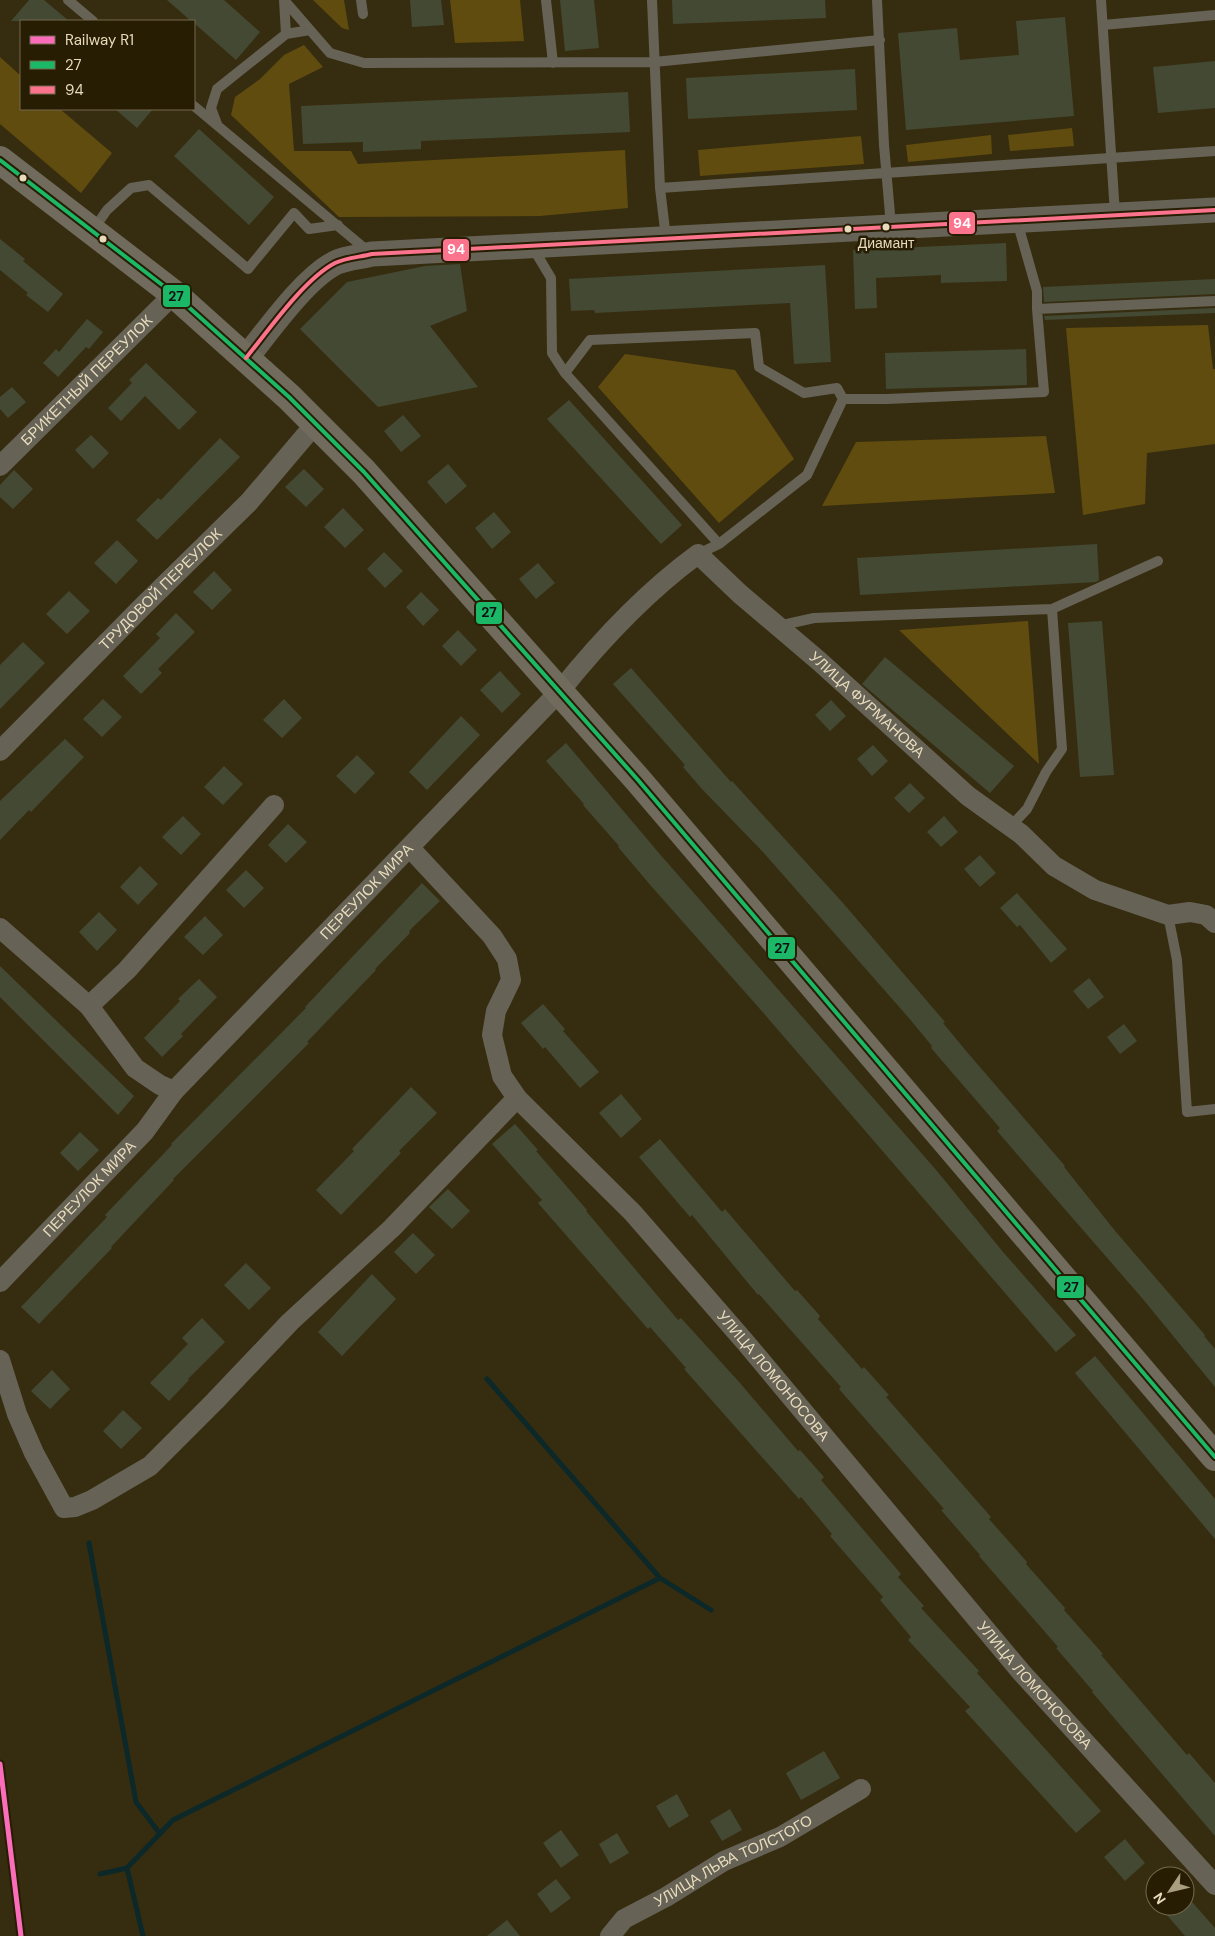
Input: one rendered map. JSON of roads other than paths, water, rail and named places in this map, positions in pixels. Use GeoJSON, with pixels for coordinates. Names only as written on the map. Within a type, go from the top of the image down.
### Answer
{"type":"FeatureCollection","features":[{"type":"Feature","properties":{"kind":"main road"},"geometry":{"type":"LineString","coordinates":[[0,160],[174,294],[316,423],[364,472],[560,691],[851,1028],[1215,1456]]}},
{"type":"Feature","properties":{"kind":"street"},"geometry":{"type":"LineString","coordinates":[[246,358],[289,305],[318,274],[336,263],[372,254],[1215,210]]}},
{"type":"Feature","properties":{"kind":"street","name":"БРИКЕТНЫЙ ПЕРЕУЛОК"},"geometry":{"type":"LineString","coordinates":[[0,466],[174,294]]}},
{"type":"Feature","properties":{"kind":"street","name":"ТРУДОВОЙ ПЕРЕУЛОК"},"geometry":{"type":"LineString","coordinates":[[0,751],[128,620],[249,502],[316,423]]}},
{"type":"Feature","properties":{"kind":"street"},"geometry":{"type":"LineString","coordinates":[[560,691],[591,653],[674,571],[698,554]]}},
{"type":"Feature","properties":{"kind":"street","name":"УЛИЦА ФУРМАНОВА"},"geometry":{"type":"LineString","coordinates":[[698,554],[776,627],[819,661],[968,796],[1021,834],[1054,866],[1095,890],[1168,915],[1190,912],[1206,916],[1215,924]]}},
{"type":"Feature","properties":{"kind":"street","name":"ПЕРЕУЛОК МИРА"},"geometry":{"type":"LineString","coordinates":[[0,1282],[145,1131],[174,1092],[560,691]]}},
{"type":"Feature","properties":{"kind":"street"},"geometry":{"type":"LineString","coordinates":[[89,1006],[128,970],[274,805]]}},
{"type":"Feature","properties":{"kind":"street","name":"УЛИЦА ЛОМОНОСОВА"},"geometry":{"type":"LineString","coordinates":[[410,848],[492,936],[507,959],[511,980],[496,1012],[492,1035],[502,1076],[517,1098],[633,1213],[746,1343],[1022,1673],[1215,1885]]}},
{"type":"Feature","properties":{"kind":"street"},"geometry":{"type":"LineString","coordinates":[[0,928],[89,1006],[135,1068],[174,1092]]}},
{"type":"Feature","properties":{"kind":"street"},"geometry":{"type":"LineString","coordinates":[[0,1360],[17,1414],[38,1460],[64,1508],[75,1508],[92,1500],[150,1466],[216,1401],[290,1322],[392,1228],[517,1098]]}},
{"type":"Feature","properties":{"kind":"street","name":"УЛИЦА ЛЬВА ТОЛСТОГО"},"geometry":{"type":"LineString","coordinates":[[610,1936],[624,1919],[724,1861],[780,1837],[861,1788]]}},
{"type":"Feature","properties":{"kind":"lane"},"geometry":{"type":"LineString","coordinates":[[68,0],[92,20]]}},
{"type":"Feature","properties":{"kind":"lane"},"geometry":{"type":"LineString","coordinates":[[284,0],[330,53],[364,63],[654,62],[880,40]]}},
{"type":"Feature","properties":{"kind":"lane"},"geometry":{"type":"LineString","coordinates":[[284,0],[286,34]]}},
{"type":"Feature","properties":{"kind":"lane"},"geometry":{"type":"LineString","coordinates":[[362,0],[363,14]]}},
{"type":"Feature","properties":{"kind":"lane"},"geometry":{"type":"LineString","coordinates":[[546,0],[553,63]]}},
{"type":"Feature","properties":{"kind":"lane"},"geometry":{"type":"LineString","coordinates":[[652,0],[660,188],[666,239]]}},
{"type":"Feature","properties":{"kind":"lane"},"geometry":{"type":"LineString","coordinates":[[878,0],[891,226]]}},
{"type":"Feature","properties":{"kind":"lane"},"geometry":{"type":"LineString","coordinates":[[1101,0],[1115,215]]}},
{"type":"Feature","properties":{"kind":"lane"},"geometry":{"type":"LineString","coordinates":[[1103,25],[1215,15]]}},
{"type":"Feature","properties":{"kind":"lane"},"geometry":{"type":"LineString","coordinates":[[217,125],[211,108],[217,89],[286,34],[310,30]]}},
{"type":"Feature","properties":{"kind":"lane"},"geometry":{"type":"LineString","coordinates":[[195,107],[372,254]]}},
{"type":"Feature","properties":{"kind":"lane"},"geometry":{"type":"LineString","coordinates":[[660,188],[1215,150]]}},
{"type":"Feature","properties":{"kind":"lane"},"geometry":{"type":"LineString","coordinates":[[91,231],[107,210],[131,188],[149,185],[248,269],[294,213],[309,230],[338,225]]}},
{"type":"Feature","properties":{"kind":"lane"},"geometry":{"type":"LineString","coordinates":[[843,399],[887,400],[1044,392],[1036,309],[1037,291],[1016,221]]}},
{"type":"Feature","properties":{"kind":"lane"},"geometry":{"type":"LineString","coordinates":[[531,245],[551,278],[552,353],[565,373],[719,544]]}},
{"type":"Feature","properties":{"kind":"lane"},"geometry":{"type":"LineString","coordinates":[[1036,309],[1215,301]]}},
{"type":"Feature","properties":{"kind":"lane"},"geometry":{"type":"LineString","coordinates":[[565,373],[590,340],[755,333],[759,367],[804,393],[838,388],[843,399],[807,476],[784,491],[719,544],[698,554]]}},
{"type":"Feature","properties":{"kind":"lane"},"geometry":{"type":"LineString","coordinates":[[776,627],[814,618],[1052,608],[1158,561]]}},
{"type":"Feature","properties":{"kind":"lane"},"geometry":{"type":"LineString","coordinates":[[1010,827],[1027,809],[1046,772],[1062,749],[1052,608]]}},
{"type":"Feature","properties":{"kind":"lane"},"geometry":{"type":"LineString","coordinates":[[1168,915],[1177,960],[1187,1112],[1215,1109]]}},
{"type":"Feature","properties":{"kind":"waterway"},"geometry":{"type":"LineString","coordinates":[[487,1379],[660,1578],[711,1610]]}},
{"type":"Feature","properties":{"kind":"waterway"},"geometry":{"type":"LineString","coordinates":[[89,1543],[136,1802],[160,1834]]}},
{"type":"Feature","properties":{"kind":"waterway"},"geometry":{"type":"LineString","coordinates":[[100,1874],[127,1868],[173,1820],[660,1578]]}},
{"type":"Feature","properties":{"kind":"waterway"},"geometry":{"type":"LineString","coordinates":[[127,1868],[143,1936]]}},
{"type":"Feature","properties":{"kind":"rail line","name":"R1"},"geometry":{"type":"LineString","coordinates":[[0,1764],[21,1936]]}},
{"type":"Feature","properties":{"kind":"place","name":"Диамант"},"geometry":{"type":"Point","coordinates":[886,227]}}]}
